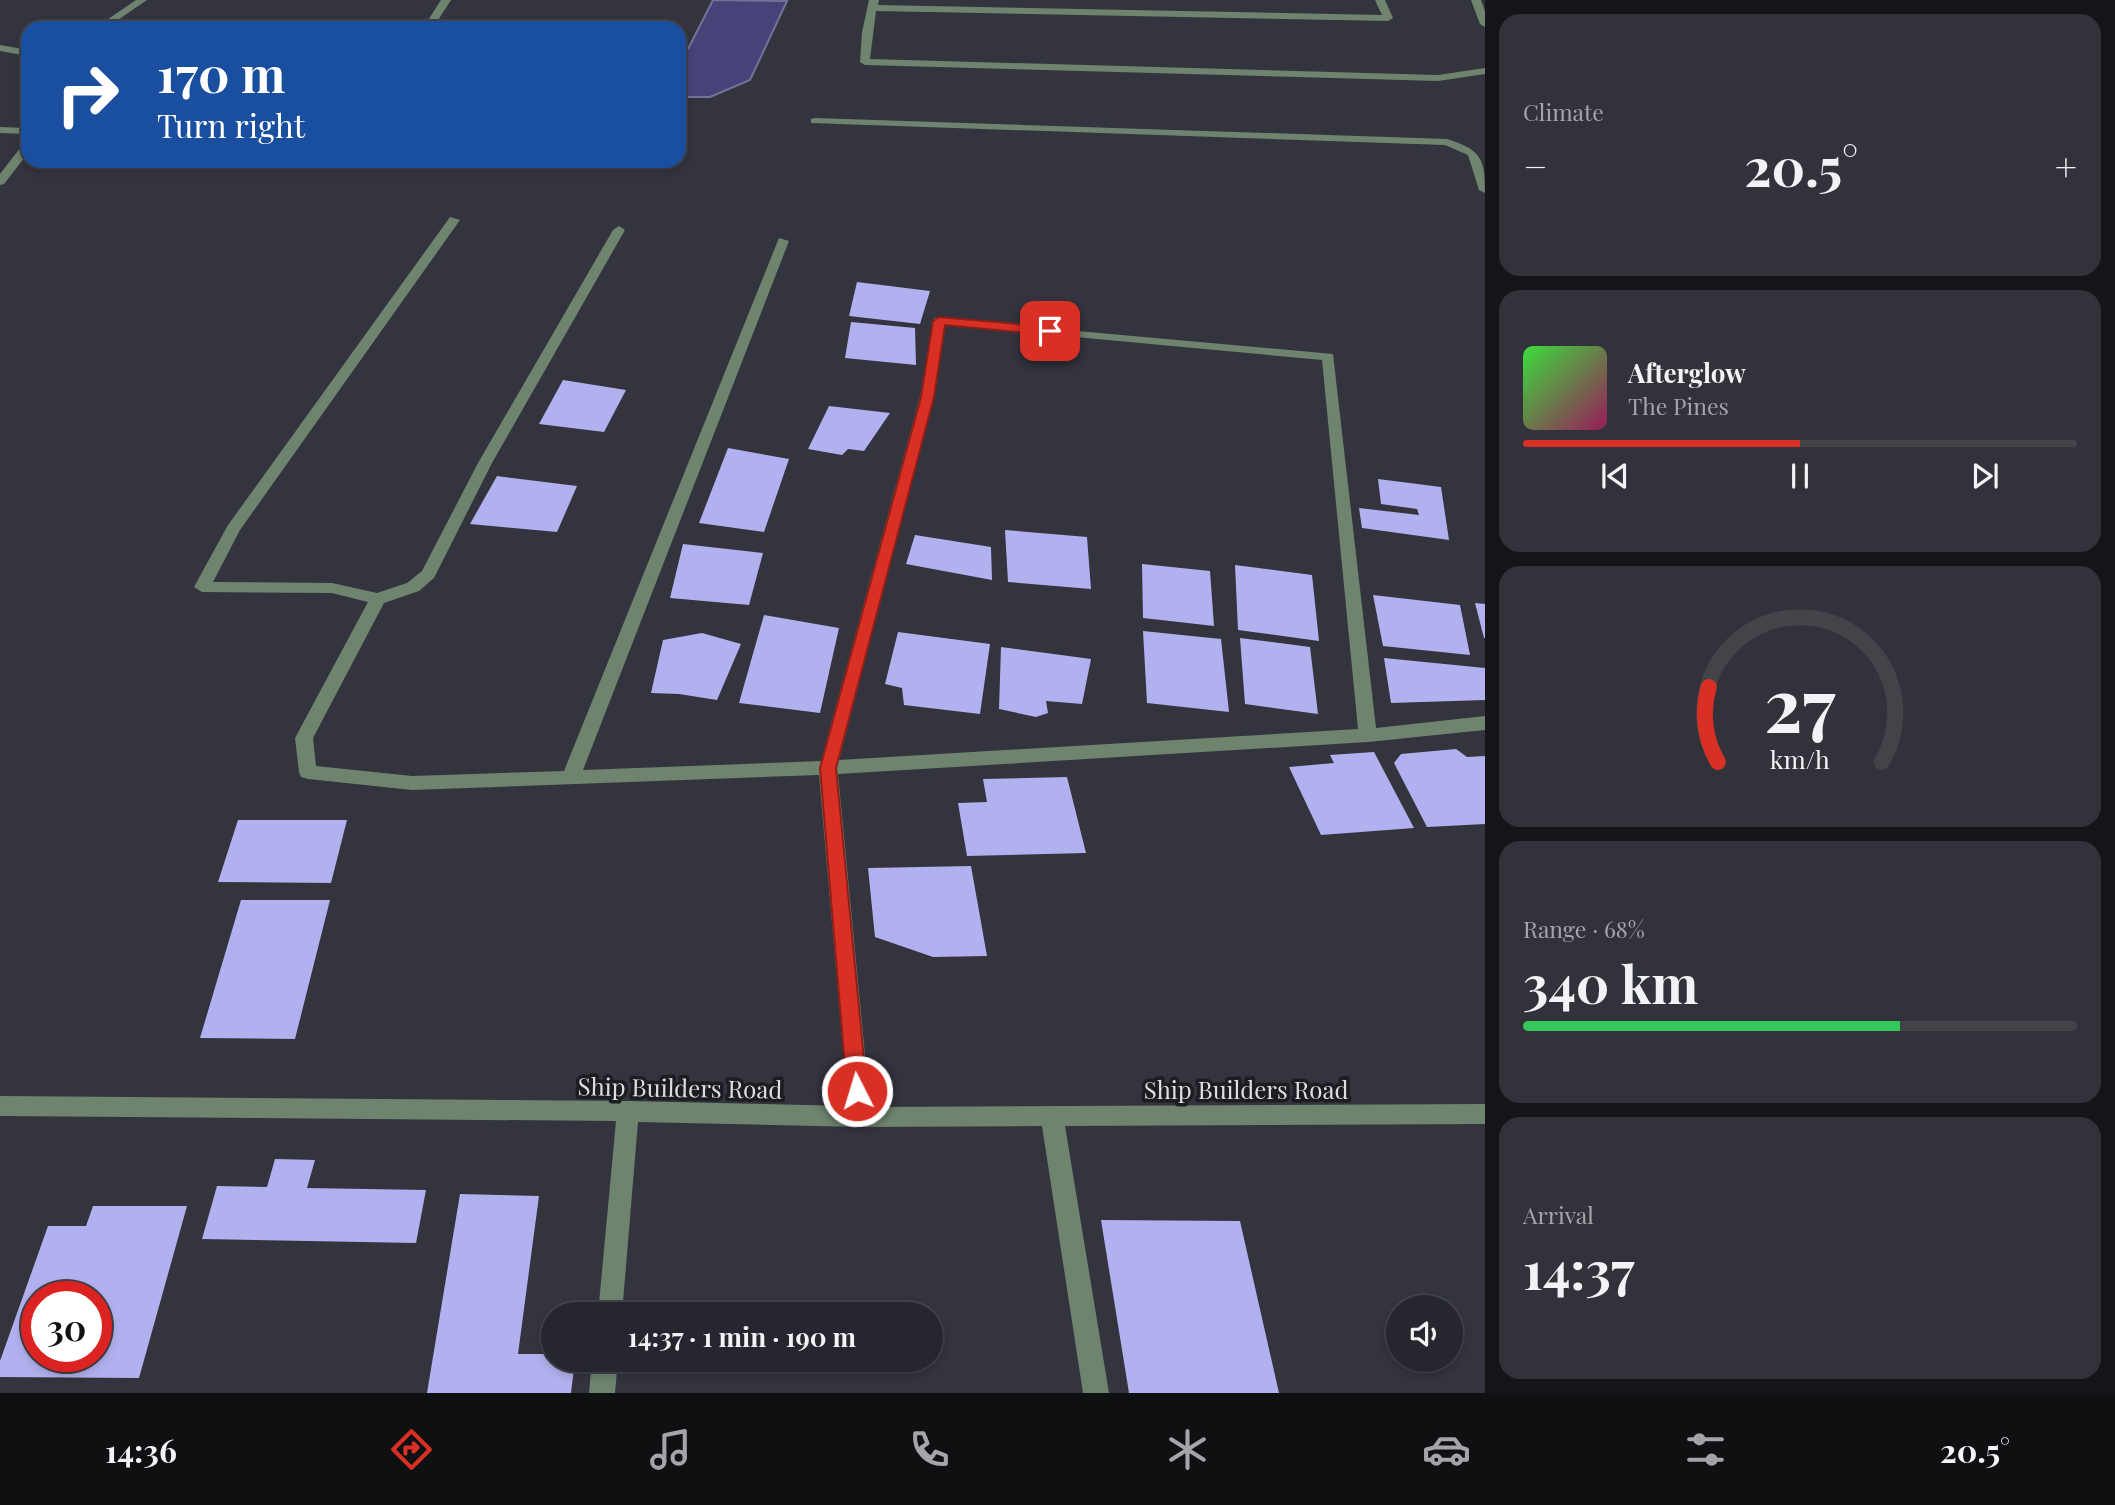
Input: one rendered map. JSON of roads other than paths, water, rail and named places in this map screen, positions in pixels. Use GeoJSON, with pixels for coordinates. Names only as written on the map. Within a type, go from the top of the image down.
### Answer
{"type":"FeatureCollection","features":[{"type":"Feature","properties":{"kind":"street"},"geometry":{"type":"LineString","coordinates":[[110,21],[142,0]]}},
{"type":"Feature","properties":{"kind":"street"},"geometry":{"type":"LineString","coordinates":[[432,21],[446,0]]}},
{"type":"Feature","properties":{"kind":"street"},"geometry":{"type":"LineString","coordinates":[[1380,0],[1388,18],[873,4],[864,62],[1438,78],[1485,71]]}},
{"type":"Feature","properties":{"kind":"street"},"geometry":{"type":"LineString","coordinates":[[1476,0],[1485,24]]}},
{"type":"Feature","properties":{"kind":"street"},"geometry":{"type":"LineString","coordinates":[[0,48],[21,52]]}},
{"type":"Feature","properties":{"kind":"street"},"geometry":{"type":"LineString","coordinates":[[814,121],[1447,142],[1473,153],[1482,169],[1485,190]]}},
{"type":"Feature","properties":{"kind":"street"},"geometry":{"type":"LineString","coordinates":[[0,130],[21,131]]}},
{"type":"Feature","properties":{"kind":"street"},"geometry":{"type":"LineString","coordinates":[[0,181],[21,156]]}},
{"type":"Feature","properties":{"kind":"street"},"geometry":{"type":"LineString","coordinates":[[454,220],[233,529],[202,587],[331,588],[378,599],[413,587],[428,574],[485,463],[619,230]]}},
{"type":"Feature","properties":{"kind":"street"},"geometry":{"type":"LineString","coordinates":[[571,777],[783,241]]}},
{"type":"Feature","properties":{"kind":"street"},"geometry":{"type":"LineString","coordinates":[[860,1118],[828,768],[927,397],[939,321],[1328,357],[1368,735]]}},
{"type":"Feature","properties":{"kind":"street"},"geometry":{"type":"LineString","coordinates":[[378,599],[304,738],[308,772],[412,783],[828,768],[1368,735],[1485,723]]}},
{"type":"Feature","properties":{"kind":"street","name":"Ship Builders Road"},"geometry":{"type":"LineString","coordinates":[[0,1106],[628,1111],[860,1118],[1485,1114]]}},
{"type":"Feature","properties":{"kind":"street"},"geometry":{"type":"LineString","coordinates":[[611,1302],[628,1111]]}},
{"type":"Feature","properties":{"kind":"street"},"geometry":{"type":"LineString","coordinates":[[1052,1117],[1096,1393]]}},
{"type":"Feature","properties":{"kind":"street"},"geometry":{"type":"LineString","coordinates":[[603,1393],[605,1372]]}}]}
